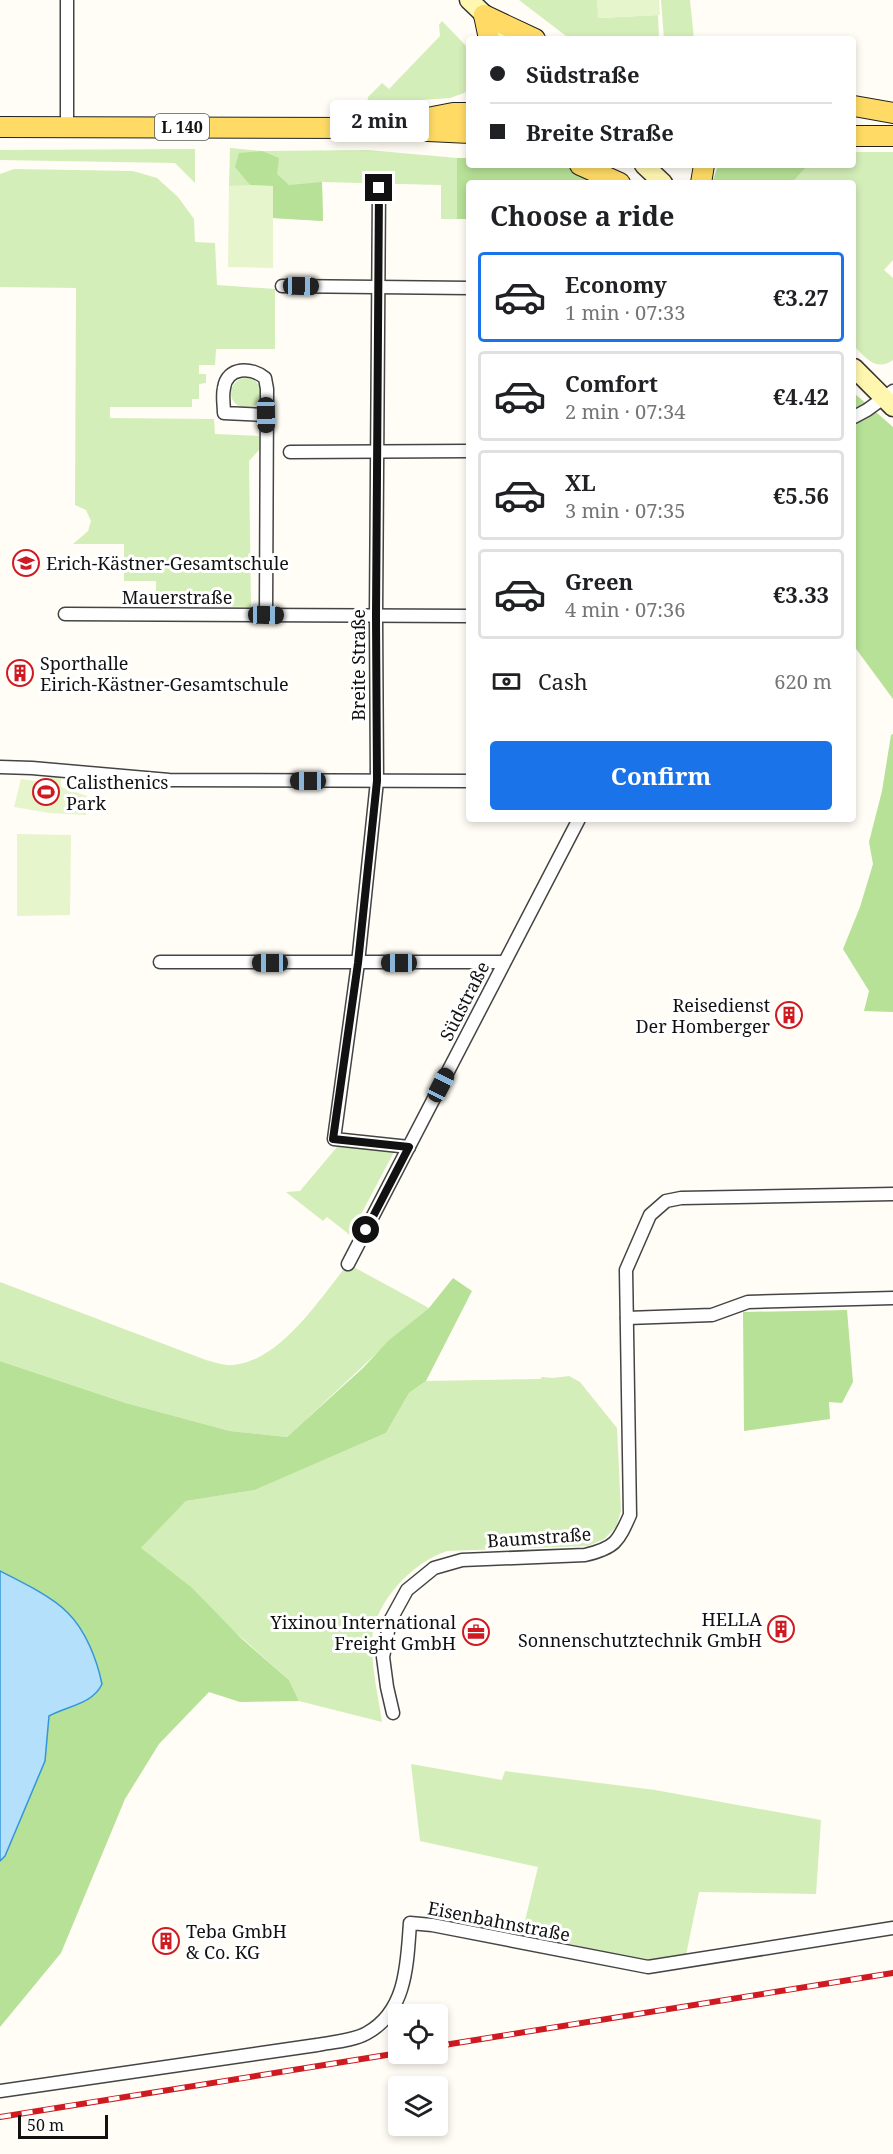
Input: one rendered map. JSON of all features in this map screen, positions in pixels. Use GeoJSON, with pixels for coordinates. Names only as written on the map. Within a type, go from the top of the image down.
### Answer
{"type":"FeatureCollection","features":[{"type":"Feature","properties":{"kind":"main road"},"geometry":{"type":"LineString","coordinates":[[469,0],[507,36]]}},
{"type":"Feature","properties":{"kind":"main road"},"geometry":{"type":"LineString","coordinates":[[484,15],[488,36]]}},
{"type":"Feature","properties":{"kind":"main road"},"geometry":{"type":"LineString","coordinates":[[484,15],[529,36]]}},
{"type":"Feature","properties":{"kind":"main road"},"geometry":{"type":"LineString","coordinates":[[856,106],[893,113]]}},
{"type":"Feature","properties":{"kind":"main road","name":"L 140"},"geometry":{"type":"LineString","coordinates":[[375,128],[464,111]]}},
{"type":"Feature","properties":{"kind":"main road"},"geometry":{"type":"LineString","coordinates":[[856,118],[893,119]]}},
{"type":"Feature","properties":{"kind":"main road","name":"L 140"},"geometry":{"type":"LineString","coordinates":[[0,127],[375,128],[466,133]]}},
{"type":"Feature","properties":{"kind":"main road"},"geometry":{"type":"LineString","coordinates":[[856,136],[893,136]]}},
{"type":"Feature","properties":{"kind":"main road"},"geometry":{"type":"LineString","coordinates":[[587,168],[613,180]]}},
{"type":"Feature","properties":{"kind":"main road"},"geometry":{"type":"LineString","coordinates":[[647,168],[660,180]]}},
{"type":"Feature","properties":{"kind":"main road"},"geometry":{"type":"LineString","coordinates":[[856,371],[890,399]]}},
{"type":"Feature","properties":{"kind":"street"},"geometry":{"type":"LineString","coordinates":[[67,0],[67,127]]}},
{"type":"Feature","properties":{"kind":"street","name":"Breite Straße"},"geometry":{"type":"LineString","coordinates":[[379,188],[377,781],[358,963],[333,1139],[409,1147]]}},
{"type":"Feature","properties":{"kind":"street"},"geometry":{"type":"LineString","coordinates":[[282,286],[466,288]]}},
{"type":"Feature","properties":{"kind":"street"},"geometry":{"type":"LineString","coordinates":[[266,415],[224,413],[224,388],[227,379],[236,371],[247,369],[257,371],[265,378],[267,389],[266,615]]}},
{"type":"Feature","properties":{"kind":"street"},"geometry":{"type":"LineString","coordinates":[[856,416],[890,399]]}},
{"type":"Feature","properties":{"kind":"street"},"geometry":{"type":"LineString","coordinates":[[290,452],[466,451]]}},
{"type":"Feature","properties":{"kind":"street","name":"Mauerstraße"},"geometry":{"type":"LineString","coordinates":[[65,614],[466,616]]}},
{"type":"Feature","properties":{"kind":"street"},"geometry":{"type":"LineString","coordinates":[[0,767],[169,780],[466,781]]}},
{"type":"Feature","properties":{"kind":"street","name":"Südstraße"},"geometry":{"type":"LineString","coordinates":[[348,1264],[577,822]]}},
{"type":"Feature","properties":{"kind":"street"},"geometry":{"type":"LineString","coordinates":[[160,962],[504,962]]}},
{"type":"Feature","properties":{"kind":"street","name":"Baumstraße"},"geometry":{"type":"LineString","coordinates":[[393,1713],[383,1657],[390,1621],[407,1590],[434,1569],[462,1560],[585,1555],[604,1550],[620,1538],[630,1515],[626,1270],[650,1215],[666,1202],[681,1198],[893,1194]]}},
{"type":"Feature","properties":{"kind":"street"},"geometry":{"type":"LineString","coordinates":[[627,1318],[712,1315],[748,1302],[893,1298]]}},
{"type":"Feature","properties":{"kind":"street","name":"Eisenbahnstraße"},"geometry":{"type":"LineString","coordinates":[[0,2091],[317,2045],[365,2034],[389,2015],[397,2002],[407,1971],[410,1923],[432,1925],[648,1967],[893,1928]]}},
{"type":"Feature","properties":{"kind":"green space"},"geometry":{"type":"Polygon","coordinates":[[[519,0],[597,0],[599,18],[658,15],[659,36],[566,36],[519,0]]]}},
{"type":"Feature","properties":{"kind":"green space"},"geometry":{"type":"Polygon","coordinates":[[[597,0],[659,0],[660,15],[598,18],[597,0]]]}},
{"type":"Feature","properties":{"kind":"green space"},"geometry":{"type":"Polygon","coordinates":[[[661,0],[690,0],[694,36],[664,36],[661,0]]]}},
{"type":"Feature","properties":{"kind":"green space"},"geometry":{"type":"Polygon","coordinates":[[[442,21],[466,46],[466,91],[450,98],[367,104],[368,97],[382,83],[389,89],[440,36],[439,25],[442,21]]]}},
{"type":"Feature","properties":{"kind":"green space"},"geometry":{"type":"Polygon","coordinates":[[[230,148],[262,151],[368,150],[457,158],[457,219],[441,219],[441,185],[322,182],[323,221],[273,218],[273,186],[229,186],[230,148]]]}},
{"type":"Feature","properties":{"kind":"green space"},"geometry":{"type":"Polygon","coordinates":[[[195,149],[195,183],[175,163],[0,160],[0,150],[195,149]]]}},
{"type":"Feature","properties":{"kind":"green space"},"geometry":{"type":"Polygon","coordinates":[[[262,151],[279,158],[277,174],[289,185],[322,182],[323,221],[273,218],[273,186],[250,185],[235,167],[239,153],[262,151]]]}},
{"type":"Feature","properties":{"kind":"green space"},"geometry":{"type":"Polygon","coordinates":[[[856,152],[893,152],[893,260],[884,270],[893,278],[893,360],[881,365],[876,364],[856,348],[856,180],[795,180],[805,168],[856,168],[856,152]]]}},
{"type":"Feature","properties":{"kind":"green space"},"geometry":{"type":"Polygon","coordinates":[[[457,158],[466,158],[466,168],[571,168],[601,180],[466,180],[466,219],[457,219],[457,158]]]}},
{"type":"Feature","properties":{"kind":"green space"},"geometry":{"type":"Polygon","coordinates":[[[717,168],[805,168],[795,180],[713,180],[717,168]]]}},
{"type":"Feature","properties":{"kind":"green space"},"geometry":{"type":"Polygon","coordinates":[[[14,169],[133,171],[157,178],[178,197],[194,219],[195,242],[215,243],[217,285],[275,289],[275,349],[216,349],[215,365],[199,365],[199,374],[206,374],[206,383],[199,384],[199,399],[192,399],[192,407],[110,407],[110,418],[214,419],[215,434],[260,436],[260,449],[249,461],[251,607],[156,605],[156,581],[124,581],[124,544],[73,544],[88,531],[91,521],[86,510],[75,505],[76,288],[0,287],[0,174],[14,169]]]}},
{"type":"Feature","properties":{"kind":"green space"},"geometry":{"type":"Polygon","coordinates":[[[229,186],[273,186],[273,268],[228,267],[229,186]]]}},
{"type":"Feature","properties":{"kind":"green space"},"geometry":{"type":"Polygon","coordinates":[[[246,378],[257,382],[261,393],[257,404],[246,408],[235,404],[231,393],[235,382],[246,378]]]}},
{"type":"Feature","properties":{"kind":"green space"},"geometry":{"type":"Polygon","coordinates":[[[856,395],[893,427],[893,699],[856,649],[856,395]]]}},
{"type":"Feature","properties":{"kind":"green space"},"geometry":{"type":"Polygon","coordinates":[[[893,734],[893,1012],[864,1011],[869,991],[843,949],[860,907],[873,864],[869,842],[893,734]]]}},
{"type":"Feature","properties":{"kind":"green space","name":"Calisthenics Park"},"geometry":{"type":"Polygon","coordinates":[[[52,772],[61,773],[61,787],[87,796],[86,815],[49,813],[14,807],[21,779],[49,783],[52,772]]]}},
{"type":"Feature","properties":{"kind":"green space"},"geometry":{"type":"Polygon","coordinates":[[[17,834],[71,835],[70,915],[17,916],[17,834]]]}},
{"type":"Feature","properties":{"kind":"green space"},"geometry":{"type":"Polygon","coordinates":[[[337,1147],[395,1150],[350,1235],[327,1217],[323,1221],[286,1192],[300,1191],[337,1147]]]}},
{"type":"Feature","properties":{"kind":"green space"},"geometry":{"type":"Polygon","coordinates":[[[348,1264],[429,1308],[287,1437],[230,1431],[126,1403],[0,1361],[0,1282],[206,1360],[233,1365],[251,1361],[283,1340],[312,1310],[348,1264]]]}},
{"type":"Feature","properties":{"kind":"green space"},"geometry":{"type":"Polygon","coordinates":[[[453,1278],[472,1291],[426,1381],[409,1393],[386,1433],[255,1490],[186,1501],[141,1548],[191,1587],[242,1639],[289,1680],[299,1701],[240,1702],[209,1692],[159,1744],[125,1799],[61,1953],[0,2027],[0,1861],[5,1856],[45,1761],[49,1715],[87,1701],[28,1585],[0,1571],[0,1361],[126,1403],[230,1431],[287,1437],[364,1367],[388,1341],[429,1308],[453,1278]]]}},
{"type":"Feature","properties":{"kind":"green space"},"geometry":{"type":"Polygon","coordinates":[[[847,1310],[853,1382],[842,1403],[829,1402],[830,1419],[744,1431],[743,1312],[847,1310]]]}},
{"type":"Feature","properties":{"kind":"green space"},"geometry":{"type":"Polygon","coordinates":[[[569,1376],[580,1382],[617,1428],[621,1511],[616,1527],[604,1539],[588,1546],[447,1551],[434,1556],[409,1574],[388,1597],[380,1611],[372,1639],[382,1722],[299,1701],[289,1680],[141,1548],[186,1501],[255,1490],[386,1433],[409,1393],[426,1381],[540,1379],[569,1376]]]}},
{"type":"Feature","properties":{"kind":"green space"},"geometry":{"type":"Polygon","coordinates":[[[411,1764],[502,1780],[505,1771],[655,1790],[821,1820],[816,1894],[699,1892],[686,1955],[647,1962],[522,1933],[538,1867],[420,1841],[411,1764]]]}},
{"type":"Feature","properties":{"kind":"water"},"geometry":{"type":"Polygon","coordinates":[[[0,1571],[45,1595],[68,1613],[90,1646],[102,1684],[98,1691],[86,1700],[49,1716],[45,1761],[5,1856],[0,1861],[0,1571]]]}},
{"type":"Feature","properties":{"kind":"railway"},"geometry":{"type":"LineString","coordinates":[[448,2044],[893,1973]]}},
{"type":"Feature","properties":{"kind":"railway"},"geometry":{"type":"LineString","coordinates":[[0,2117],[388,2055]]}},
{"type":"Feature","properties":{"kind":"place","name":"Erich-Kästner-Gesamtschule"},"geometry":{"type":"Point","coordinates":[26,563]}},
{"type":"Feature","properties":{"kind":"place","name":"Sporthalle Eirich-Kästner-Gesamtschule"},"geometry":{"type":"Point","coordinates":[20,673]}},
{"type":"Feature","properties":{"kind":"place","name":"Calisthenics Park"},"geometry":{"type":"Point","coordinates":[46,792]}},
{"type":"Feature","properties":{"kind":"place","name":"Reisedienst Der Homberger"},"geometry":{"type":"Point","coordinates":[789,1015]}},
{"type":"Feature","properties":{"kind":"place","name":"HELLA Sonnenschutztechnik GmbH"},"geometry":{"type":"Point","coordinates":[781,1629]}},
{"type":"Feature","properties":{"kind":"place","name":"Yixinou International Freight GmbH"},"geometry":{"type":"Point","coordinates":[476,1632]}},
{"type":"Feature","properties":{"kind":"place","name":"Teba GmbH & Co. KG"},"geometry":{"type":"Point","coordinates":[166,1941]}},
{"type":"Feature","properties":{"kind":"route"},"geometry":{"type":"LineString","coordinates":[[366,1230],[409,1147],[333,1139],[358,963],[377,781],[379,188]]}}]}
